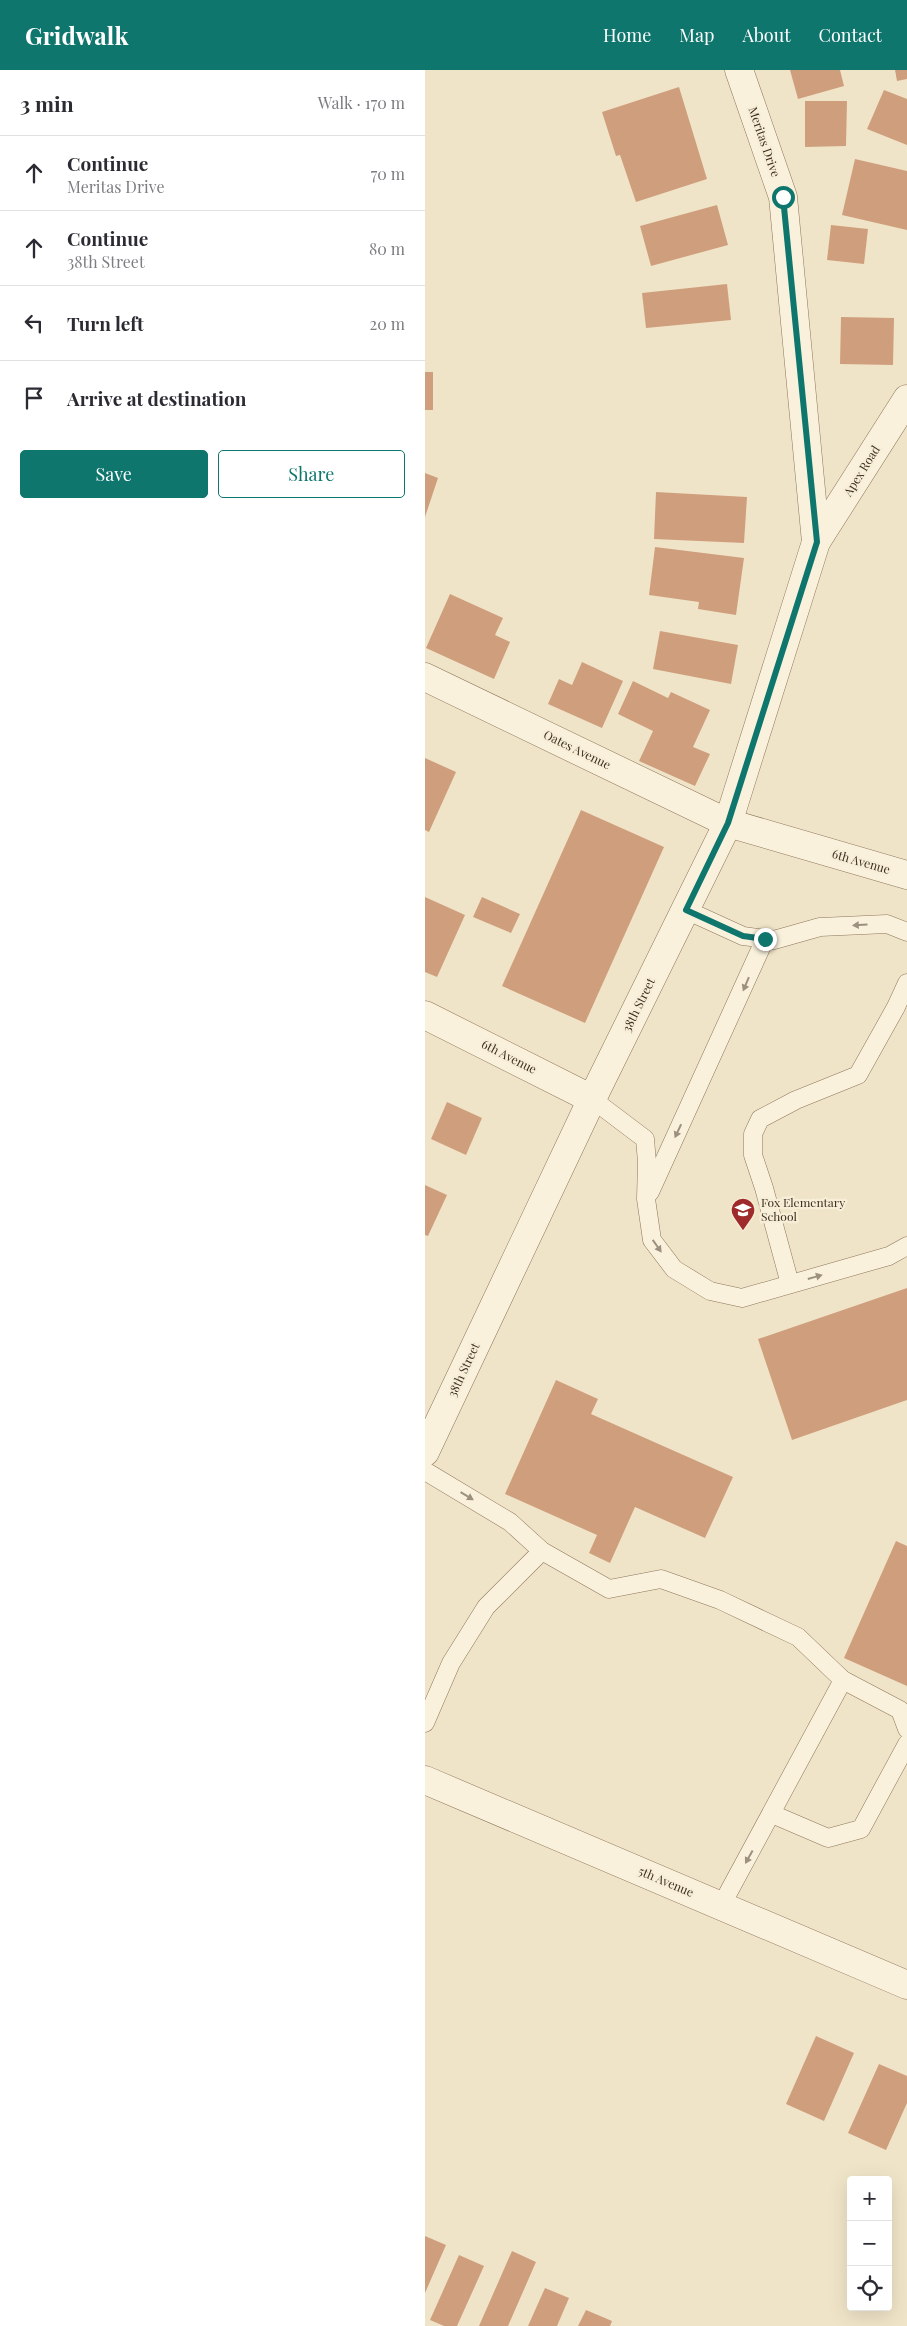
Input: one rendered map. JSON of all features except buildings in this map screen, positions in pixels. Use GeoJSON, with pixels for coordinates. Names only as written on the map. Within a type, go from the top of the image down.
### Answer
{"type":"FeatureCollection","features":[{"type":"Feature","properties":{"kind":"street","name":"Meritas Drive"},"geometry":{"type":"LineString","coordinates":[[739,70],[783,197],[817,542]]}},
{"type":"Feature","properties":{"kind":"street","name":"Apex Road"},"geometry":{"type":"LineString","coordinates":[[817,542],[907,399]]}},
{"type":"Feature","properties":{"kind":"street","name":"38th Street"},"geometry":{"type":"LineString","coordinates":[[425,1452],[593,1099],[728,823],[817,542]]}},
{"type":"Feature","properties":{"kind":"street","name":"Oates Avenue"},"geometry":{"type":"LineString","coordinates":[[425,677],[728,823]]}},
{"type":"Feature","properties":{"kind":"street","name":"6th Avenue"},"geometry":{"type":"LineString","coordinates":[[728,823],[907,875]]}},
{"type":"Feature","properties":{"kind":"street","name":"6th Avenue"},"geometry":{"type":"LineString","coordinates":[[425,1015],[593,1099]]}},
{"type":"Feature","properties":{"kind":"street","name":"5th Avenue"},"geometry":{"type":"LineString","coordinates":[[425,1780],[907,1985]]}},
{"type":"Feature","properties":{"kind":"lane"},"geometry":{"type":"LineString","coordinates":[[686,910],[743,936],[775,940],[830,926],[887,924],[907,932]]}},
{"type":"Feature","properties":{"kind":"lane"},"geometry":{"type":"LineString","coordinates":[[646,1199],[765,939]]}},
{"type":"Feature","properties":{"kind":"lane"},"geometry":{"type":"LineString","coordinates":[[790,1284],[753,1155],[753,1134],[760,1119],[796,1100],[858,1075],[896,1007],[907,983]]}},
{"type":"Feature","properties":{"kind":"lane"},"geometry":{"type":"LineString","coordinates":[[593,1099],[645,1139],[647,1162],[646,1199],[652,1240],[674,1268],[711,1291],[742,1298],[889,1256],[907,1246]]}},
{"type":"Feature","properties":{"kind":"lane"},"geometry":{"type":"LineString","coordinates":[[425,1472],[510,1522],[542,1551],[609,1589],[661,1579],[719,1600],[798,1638],[843,1680],[900,1710],[907,1729]]}},
{"type":"Feature","properties":{"kind":"lane"},"geometry":{"type":"LineString","coordinates":[[425,1723],[451,1663],[486,1607],[542,1551]]}},
{"type":"Feature","properties":{"kind":"lane"},"geometry":{"type":"LineString","coordinates":[[721,1906],[773,1814],[843,1680]]}},
{"type":"Feature","properties":{"kind":"lane"},"geometry":{"type":"LineString","coordinates":[[773,1814],[828,1838],[861,1829],[907,1744]]}},
{"type":"Feature","properties":{"kind":"place","name":"Fox Elementary School"},"geometry":{"type":"Point","coordinates":[743,1231]}},
{"type":"Feature","properties":{"kind":"route"},"geometry":{"type":"LineString","coordinates":[[765,939],[743,936],[686,910],[728,823],[817,542],[783,197]]}}]}
